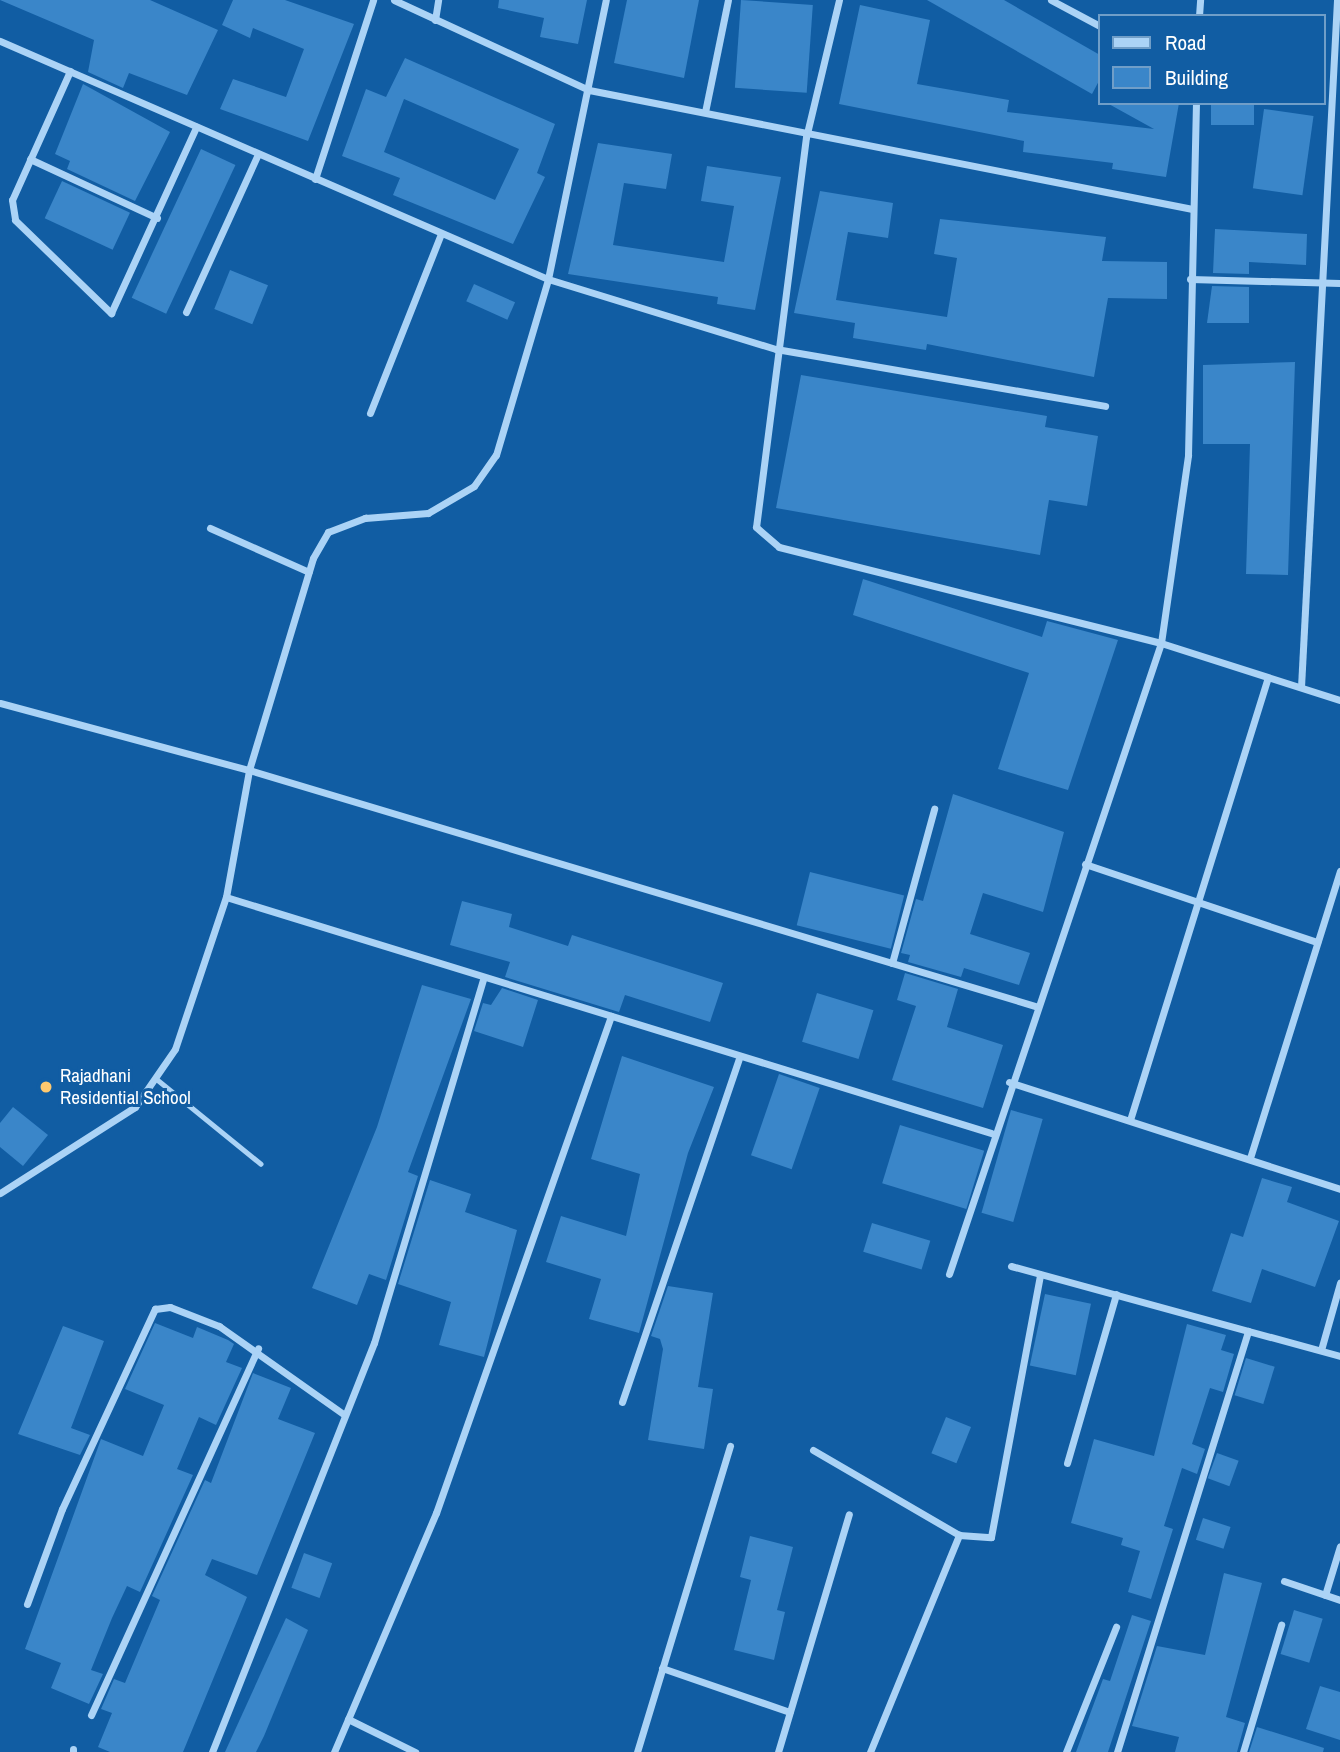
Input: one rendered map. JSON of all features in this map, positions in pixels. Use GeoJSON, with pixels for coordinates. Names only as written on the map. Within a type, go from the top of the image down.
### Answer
{"type":"FeatureCollection","features":[{"type":"Feature","properties":{"kind":"street"},"geometry":{"type":"LineString","coordinates":[[315,179],[373,0]]}},
{"type":"Feature","properties":{"kind":"street"},"geometry":{"type":"LineString","coordinates":[[394,0],[589,90],[705,112],[806,137],[1192,209]]}},
{"type":"Feature","properties":{"kind":"street"},"geometry":{"type":"LineString","coordinates":[[435,20],[439,0]]}},
{"type":"Feature","properties":{"kind":"street"},"geometry":{"type":"LineString","coordinates":[[0,1193],[135,1107],[176,1049],[226,897],[249,771],[309,572],[328,532],[365,518],[428,513],[474,486],[496,455],[548,279],[606,0]]}},
{"type":"Feature","properties":{"kind":"street"},"geometry":{"type":"LineString","coordinates":[[705,112],[728,0]]}},
{"type":"Feature","properties":{"kind":"street"},"geometry":{"type":"LineString","coordinates":[[839,0],[806,137],[776,349],[756,527],[779,547],[1161,643],[1340,700]]}},
{"type":"Feature","properties":{"kind":"street"},"geometry":{"type":"LineString","coordinates":[[1051,0],[1098,25]]}},
{"type":"Feature","properties":{"kind":"street"},"geometry":{"type":"LineString","coordinates":[[1301,687],[1324,282],[1336,0]]}},
{"type":"Feature","properties":{"kind":"street"},"geometry":{"type":"LineString","coordinates":[[0,41],[548,279],[776,349],[1105,406]]}},
{"type":"Feature","properties":{"kind":"street"},"geometry":{"type":"LineString","coordinates":[[70,71],[12,200],[15,220],[111,313],[158,218],[196,127]]}},
{"type":"Feature","properties":{"kind":"street"},"geometry":{"type":"LineString","coordinates":[[948,1274],[991,1133],[1161,643],[1188,455],[1196,105]]}},
{"type":"Feature","properties":{"kind":"street"},"geometry":{"type":"LineString","coordinates":[[186,312],[258,154]]}},
{"type":"Feature","properties":{"kind":"street"},"geometry":{"type":"LineString","coordinates":[[30,159],[158,218]]}},
{"type":"Feature","properties":{"kind":"street"},"geometry":{"type":"LineString","coordinates":[[370,413],[441,234]]}},
{"type":"Feature","properties":{"kind":"street"},"geometry":{"type":"LineString","coordinates":[[1190,279],[1340,283]]}},
{"type":"Feature","properties":{"kind":"street"},"geometry":{"type":"LineString","coordinates":[[210,528],[309,572]]}},
{"type":"Feature","properties":{"kind":"street"},"geometry":{"type":"LineString","coordinates":[[1130,1120],[1268,678]]}},
{"type":"Feature","properties":{"kind":"street"},"geometry":{"type":"LineString","coordinates":[[0,703],[249,771],[1035,1006]]}},
{"type":"Feature","properties":{"kind":"street"},"geometry":{"type":"LineString","coordinates":[[892,963],[934,809]]}},
{"type":"Feature","properties":{"kind":"street"},"geometry":{"type":"LineString","coordinates":[[1085,864],[1317,942]]}},
{"type":"Feature","properties":{"kind":"street"},"geometry":{"type":"LineString","coordinates":[[1250,1158],[1340,871]]}},
{"type":"Feature","properties":{"kind":"street"},"geometry":{"type":"LineString","coordinates":[[226,897],[611,1016],[738,1059],[991,1133]]}},
{"type":"Feature","properties":{"kind":"street"},"geometry":{"type":"LineString","coordinates":[[212,1752],[342,1413],[374,1343],[484,977]]}},
{"type":"Feature","properties":{"kind":"street"},"geometry":{"type":"LineString","coordinates":[[334,1752],[436,1513],[611,1016]]}},
{"type":"Feature","properties":{"kind":"street"},"geometry":{"type":"LineString","coordinates":[[622,1402],[738,1059]]}},
{"type":"Feature","properties":{"kind":"street"},"geometry":{"type":"LineString","coordinates":[[1009,1082],[1340,1189]]}},
{"type":"Feature","properties":{"kind":"street"},"geometry":{"type":"LineString","coordinates":[[1011,1266],[1340,1356]]}},
{"type":"Feature","properties":{"kind":"street"},"geometry":{"type":"LineString","coordinates":[[813,1450],[959,1535],[991,1537],[1040,1275]]}},
{"type":"Feature","properties":{"kind":"street"},"geometry":{"type":"LineString","coordinates":[[1321,1350],[1340,1283]]}},
{"type":"Feature","properties":{"kind":"street"},"geometry":{"type":"LineString","coordinates":[[1067,1463],[1116,1294]]}},
{"type":"Feature","properties":{"kind":"street"},"geometry":{"type":"LineString","coordinates":[[27,1604],[147,1316],[170,1307],[258,1348],[342,1413]]}},
{"type":"Feature","properties":{"kind":"street"},"geometry":{"type":"LineString","coordinates":[[1117,1752],[1248,1331]]}},
{"type":"Feature","properties":{"kind":"street"},"geometry":{"type":"LineString","coordinates":[[91,1714],[258,1348]]}},
{"type":"Feature","properties":{"kind":"street"},"geometry":{"type":"LineString","coordinates":[[637,1752],[730,1447]]}},
{"type":"Feature","properties":{"kind":"street"},"geometry":{"type":"LineString","coordinates":[[778,1752],[849,1514]]}},
{"type":"Feature","properties":{"kind":"street"},"geometry":{"type":"LineString","coordinates":[[870,1752],[959,1535]]}},
{"type":"Feature","properties":{"kind":"street"},"geometry":{"type":"LineString","coordinates":[[1325,1595],[1340,1546]]}},
{"type":"Feature","properties":{"kind":"street"},"geometry":{"type":"LineString","coordinates":[[1284,1581],[1340,1600]]}},
{"type":"Feature","properties":{"kind":"street"},"geometry":{"type":"LineString","coordinates":[[1243,1752],[1281,1625]]}},
{"type":"Feature","properties":{"kind":"street"},"geometry":{"type":"LineString","coordinates":[[1066,1752],[1116,1627]]}},
{"type":"Feature","properties":{"kind":"street"},"geometry":{"type":"LineString","coordinates":[[662,1668],[790,1712]]}},
{"type":"Feature","properties":{"kind":"street"},"geometry":{"type":"LineString","coordinates":[[348,1719],[415,1752]]}},
{"type":"Feature","properties":{"kind":"lane"},"geometry":{"type":"LineString","coordinates":[[155,1078],[261,1164]]}},
{"type":"Feature","properties":{"kind":"building"},"geometry":{"type":"Polygon","coordinates":[[[0,0],[150,0],[218,30],[187,95],[129,73],[123,88],[88,72],[94,40],[0,0]]]}},
{"type":"Feature","properties":{"kind":"building"},"geometry":{"type":"Polygon","coordinates":[[[233,0],[285,0],[354,24],[308,141],[220,109],[233,79],[286,97],[304,49],[253,28],[250,38],[222,25],[233,0]]]}},
{"type":"Feature","properties":{"kind":"building"},"geometry":{"type":"Polygon","coordinates":[[[499,0],[587,0],[578,44],[540,37],[544,18],[498,8],[499,0]]]}},
{"type":"Feature","properties":{"kind":"building"},"geometry":{"type":"Polygon","coordinates":[[[627,0],[699,0],[684,78],[614,63],[627,0]]]}},
{"type":"Feature","properties":{"kind":"building"},"geometry":{"type":"Polygon","coordinates":[[[741,0],[813,5],[807,93],[735,88],[741,0]]]}},
{"type":"Feature","properties":{"kind":"building"},"geometry":{"type":"Polygon","coordinates":[[[927,0],[1004,0],[1098,54],[1098,83],[1092,94],[927,0]]]}},
{"type":"Feature","properties":{"kind":"building"},"geometry":{"type":"Polygon","coordinates":[[[860,5],[930,20],[917,84],[1009,100],[1007,112],[1154,129],[1111,105],[1179,105],[1166,177],[1112,169],[1113,163],[1023,152],[1024,141],[839,104],[860,5]]]}},
{"type":"Feature","properties":{"kind":"building"},"geometry":{"type":"Polygon","coordinates":[[[405,58],[555,124],[537,173],[545,177],[513,244],[393,195],[400,178],[342,156],[366,89],[386,97],[405,58]],[[404,99],[384,152],[495,200],[519,149],[404,99]]]}},
{"type":"Feature","properties":{"kind":"building"},"geometry":{"type":"Polygon","coordinates":[[[83,84],[170,132],[135,201],[67,169],[70,161],[55,154],[83,84]]]}},
{"type":"Feature","properties":{"kind":"building"},"geometry":{"type":"Polygon","coordinates":[[[1211,105],[1254,105],[1254,125],[1211,125],[1211,105]]]}},
{"type":"Feature","properties":{"kind":"building"},"geometry":{"type":"Polygon","coordinates":[[[1264,109],[1314,116],[1302,195],[1253,188],[1264,109]]]}},
{"type":"Feature","properties":{"kind":"building"},"geometry":{"type":"Polygon","coordinates":[[[598,143],[672,154],[666,189],[624,183],[613,245],[724,262],[734,206],[701,201],[707,166],[781,177],[755,310],[717,304],[718,297],[568,274],[598,143]]]}},
{"type":"Feature","properties":{"kind":"building"},"geometry":{"type":"Polygon","coordinates":[[[201,149],[235,165],[166,314],[132,298],[201,149]]]}},
{"type":"Feature","properties":{"kind":"building"},"geometry":{"type":"Polygon","coordinates":[[[62,181],[130,213],[113,250],[45,218],[62,181]]]}},
{"type":"Feature","properties":{"kind":"building"},"geometry":{"type":"Polygon","coordinates":[[[820,191],[893,203],[888,238],[848,232],[836,300],[947,317],[957,258],[934,254],[940,219],[1106,237],[1102,261],[1167,262],[1167,299],[1108,298],[1094,377],[927,344],[926,350],[853,338],[855,323],[794,313],[820,191]]]}},
{"type":"Feature","properties":{"kind":"building"},"geometry":{"type":"Polygon","coordinates":[[[1215,229],[1307,234],[1306,265],[1249,262],[1249,274],[1213,273],[1215,229]]]}},
{"type":"Feature","properties":{"kind":"building"},"geometry":{"type":"Polygon","coordinates":[[[230,270],[268,285],[252,324],[214,309],[230,270]]]}},
{"type":"Feature","properties":{"kind":"building"},"geometry":{"type":"Polygon","coordinates":[[[474,284],[515,302],[507,320],[466,301],[474,284]]]}},
{"type":"Feature","properties":{"kind":"building"},"geometry":{"type":"Polygon","coordinates":[[[1212,286],[1249,287],[1249,323],[1207,323],[1212,286]]]}},
{"type":"Feature","properties":{"kind":"building"},"geometry":{"type":"Polygon","coordinates":[[[1295,362],[1288,575],[1246,574],[1250,444],[1203,444],[1203,365],[1295,362]]]}},
{"type":"Feature","properties":{"kind":"building"},"geometry":{"type":"Polygon","coordinates":[[[801,375],[1047,416],[1045,427],[1098,436],[1087,506],[1049,500],[1040,555],[776,508],[801,375]]]}},
{"type":"Feature","properties":{"kind":"building"},"geometry":{"type":"Polygon","coordinates":[[[863,579],[1042,637],[1047,621],[1118,640],[1068,790],[998,769],[1029,673],[853,615],[863,579]]]}},
{"type":"Feature","properties":{"kind":"building"},"geometry":{"type":"Polygon","coordinates":[[[953,794],[1064,832],[1043,912],[983,893],[970,934],[1030,953],[1019,985],[964,968],[961,977],[908,962],[910,955],[901,953],[916,899],[923,901],[953,794]]]}},
{"type":"Feature","properties":{"kind":"building"},"geometry":{"type":"Polygon","coordinates":[[[810,872],[904,895],[891,949],[797,925],[810,872]]]}},
{"type":"Feature","properties":{"kind":"building"},"geometry":{"type":"Polygon","coordinates":[[[462,901],[512,914],[509,927],[568,946],[572,935],[723,983],[710,1022],[625,995],[619,1012],[505,977],[510,962],[450,945],[462,901]]]}},
{"type":"Feature","properties":{"kind":"building"},"geometry":{"type":"Polygon","coordinates":[[[905,973],[958,989],[947,1027],[1003,1045],[983,1108],[892,1080],[916,1006],[897,1000],[905,973]]]}},
{"type":"Feature","properties":{"kind":"building"},"geometry":{"type":"Polygon","coordinates":[[[422,985],[471,999],[408,1172],[418,1176],[386,1280],[369,1274],[357,1305],[312,1288],[377,1127],[422,985]]]}},
{"type":"Feature","properties":{"kind":"building"},"geometry":{"type":"Polygon","coordinates":[[[502,988],[538,1000],[523,1047],[474,1031],[483,1003],[491,1005],[502,988]]]}},
{"type":"Feature","properties":{"kind":"building"},"geometry":{"type":"Polygon","coordinates":[[[817,993],[873,1010],[859,1059],[802,1042],[817,993]]]}},
{"type":"Feature","properties":{"kind":"building"},"geometry":{"type":"Polygon","coordinates":[[[622,1056],[714,1087],[688,1153],[639,1333],[589,1319],[601,1279],[546,1262],[561,1216],[626,1236],[640,1174],[591,1159],[622,1056]]]}},
{"type":"Feature","properties":{"kind":"building"},"geometry":{"type":"Polygon","coordinates":[[[779,1074],[820,1088],[792,1169],[751,1155],[779,1074]]]}},
{"type":"Feature","properties":{"kind":"building"},"geometry":{"type":"Polygon","coordinates":[[[13,1107],[48,1135],[23,1166],[0,1147],[0,1123],[13,1107]]]}},
{"type":"Feature","properties":{"kind":"building"},"geometry":{"type":"Polygon","coordinates":[[[1011,1110],[1043,1119],[1013,1222],[982,1213],[1011,1110]]]}},
{"type":"Feature","properties":{"kind":"building"},"geometry":{"type":"Polygon","coordinates":[[[900,1125],[984,1151],[966,1209],[882,1183],[900,1125]]]}},
{"type":"Feature","properties":{"kind":"building"},"geometry":{"type":"Polygon","coordinates":[[[1262,1178],[1292,1187],[1287,1202],[1339,1221],[1315,1287],[1262,1269],[1251,1303],[1212,1291],[1231,1233],[1243,1237],[1262,1178]]]}},
{"type":"Feature","properties":{"kind":"building"},"geometry":{"type":"Polygon","coordinates":[[[430,1180],[471,1194],[465,1212],[517,1230],[484,1357],[439,1345],[451,1302],[398,1284],[430,1180]]]}},
{"type":"Feature","properties":{"kind":"building"},"geometry":{"type":"Polygon","coordinates":[[[872,1223],[930,1241],[922,1270],[863,1252],[872,1223]]]}},
{"type":"Feature","properties":{"kind":"building"},"geometry":{"type":"Polygon","coordinates":[[[668,1286],[713,1293],[698,1387],[713,1389],[704,1449],[648,1440],[663,1349],[660,1339],[651,1336],[668,1286]]]}},
{"type":"Feature","properties":{"kind":"building"},"geometry":{"type":"Polygon","coordinates":[[[1045,1294],[1091,1304],[1076,1375],[1030,1365],[1045,1294]]]}},
{"type":"Feature","properties":{"kind":"building"},"geometry":{"type":"Polygon","coordinates":[[[155,1323],[193,1338],[197,1327],[228,1340],[234,1344],[226,1362],[242,1368],[216,1425],[199,1417],[177,1469],[193,1475],[140,1592],[127,1586],[112,1618],[91,1670],[103,1674],[89,1704],[51,1688],[61,1663],[25,1649],[101,1439],[143,1456],[164,1405],[125,1389],[155,1323]]]}},
{"type":"Feature","properties":{"kind":"building"},"geometry":{"type":"Polygon","coordinates":[[[1187,1324],[1226,1335],[1221,1350],[1234,1354],[1223,1392],[1210,1388],[1192,1444],[1205,1449],[1197,1474],[1182,1468],[1164,1526],[1173,1529],[1151,1599],[1128,1592],[1140,1551],[1121,1545],[1123,1538],[1071,1523],[1094,1439],[1154,1456],[1187,1324]]]}},
{"type":"Feature","properties":{"kind":"building"},"geometry":{"type":"Polygon","coordinates":[[[63,1326],[104,1341],[71,1428],[90,1435],[80,1455],[18,1434],[63,1326]]]}},
{"type":"Feature","properties":{"kind":"building"},"geometry":{"type":"Polygon","coordinates":[[[1246,1358],[1275,1367],[1263,1404],[1235,1395],[1246,1358]]]}},
{"type":"Feature","properties":{"kind":"building"},"geometry":{"type":"Polygon","coordinates":[[[253,1373],[291,1388],[278,1419],[315,1433],[257,1575],[212,1559],[205,1575],[247,1597],[183,1752],[110,1752],[98,1747],[112,1713],[101,1709],[114,1679],[125,1683],[160,1600],[152,1596],[205,1480],[211,1483],[253,1373]]]}},
{"type":"Feature","properties":{"kind":"building"},"geometry":{"type":"Polygon","coordinates":[[[946,1417],[971,1427],[956,1463],[931,1453],[946,1417]]]}},
{"type":"Feature","properties":{"kind":"building"},"geometry":{"type":"Polygon","coordinates":[[[1217,1453],[1239,1461],[1229,1486],[1208,1478],[1217,1453]]]}},
{"type":"Feature","properties":{"kind":"building"},"geometry":{"type":"Polygon","coordinates":[[[1203,1518],[1231,1527],[1223,1549],[1196,1540],[1203,1518]]]}},
{"type":"Feature","properties":{"kind":"building"},"geometry":{"type":"Polygon","coordinates":[[[750,1536],[793,1547],[777,1610],[785,1612],[774,1660],[734,1650],[751,1580],[740,1577],[750,1536]]]}},
{"type":"Feature","properties":{"kind":"building"},"geometry":{"type":"Polygon","coordinates":[[[304,1553],[332,1563],[320,1598],[291,1588],[304,1553]]]}},
{"type":"Feature","properties":{"kind":"building"},"geometry":{"type":"Polygon","coordinates":[[[1224,1573],[1262,1583],[1226,1717],[1245,1723],[1237,1752],[1175,1752],[1179,1737],[1132,1726],[1157,1646],[1205,1655],[1224,1573]]]}},
{"type":"Feature","properties":{"kind":"building"},"geometry":{"type":"Polygon","coordinates":[[[1294,1610],[1323,1619],[1309,1663],[1281,1654],[1294,1610]]]}},
{"type":"Feature","properties":{"kind":"building"},"geometry":{"type":"Polygon","coordinates":[[[1132,1615],[1151,1621],[1108,1752],[1076,1752],[1103,1679],[1110,1681],[1132,1615]]]}},
{"type":"Feature","properties":{"kind":"building"},"geometry":{"type":"Polygon","coordinates":[[[286,1618],[308,1630],[264,1736],[256,1752],[225,1752],[286,1618]]]}},
{"type":"Feature","properties":{"kind":"building"},"geometry":{"type":"Polygon","coordinates":[[[1320,1686],[1340,1692],[1340,1740],[1306,1729],[1320,1686]]]}},
{"type":"Feature","properties":{"kind":"building"},"geometry":{"type":"Polygon","coordinates":[[[1257,1727],[1324,1748],[1323,1752],[1249,1752],[1257,1727]]]}},
{"type":"Feature","properties":{"kind":"place","name":"Rajadhani Residential School"},"geometry":{"type":"Point","coordinates":[46,1087]}}]}
